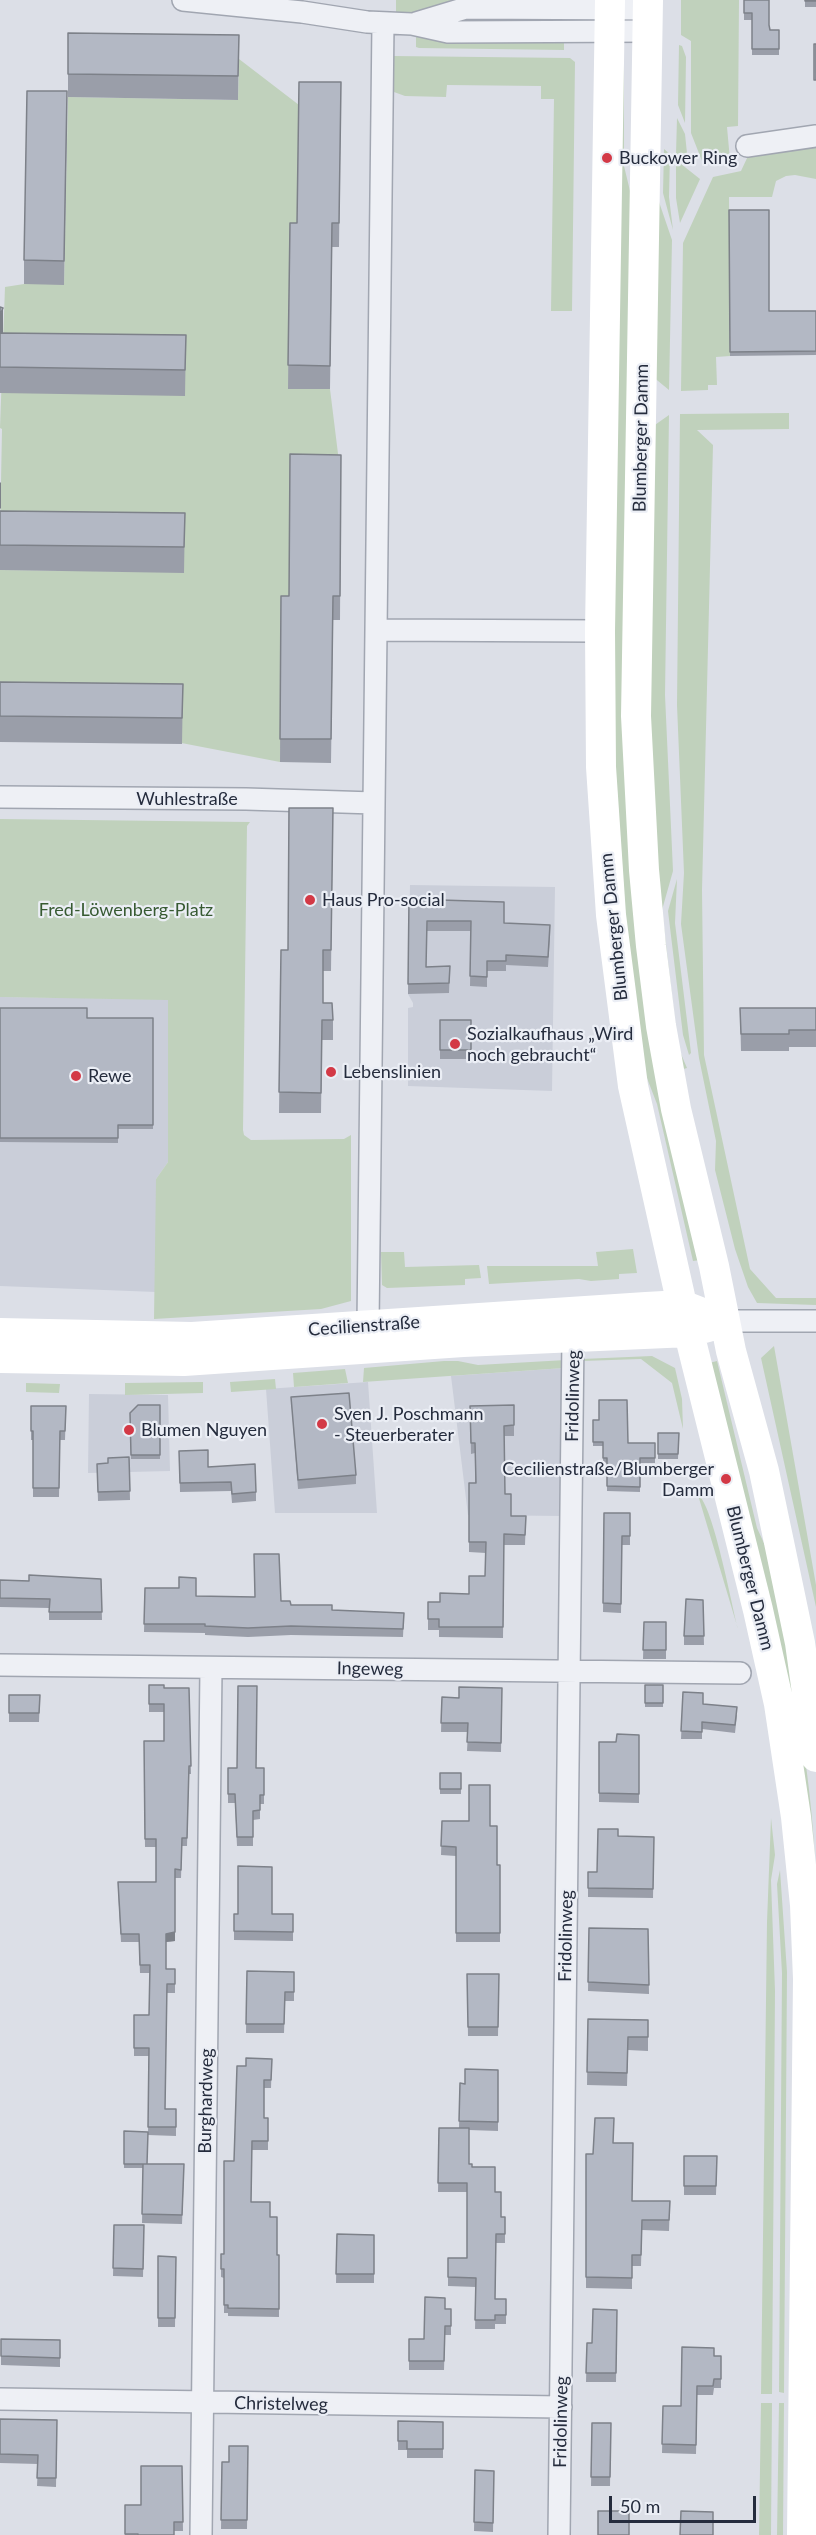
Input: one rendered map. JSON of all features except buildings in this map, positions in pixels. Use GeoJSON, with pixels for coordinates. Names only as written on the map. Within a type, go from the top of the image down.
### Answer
{"type":"FeatureCollection","features":[{"type":"Feature","properties":{"kind":"main road","name":"Blumberger Damm"},"geometry":{"type":"LineString","coordinates":[[609,13],[600,632],[601,767],[610,915],[633,1086],[686,1319],[758,1610],[779,1704],[793,1794],[805,1905],[808,1979],[802,2535]]}},
{"type":"Feature","properties":{"kind":"main road","name":"Blumberger Damm"},"geometry":{"type":"LineString","coordinates":[[648,13],[636,716],[644,870],[657,992],[674,1099],[725,1321],[764,1471],[800,1643],[816,1757]]}},
{"type":"Feature","properties":{"kind":"main road","name":"Cecilienstraße"},"geometry":{"type":"LineString","coordinates":[[0,1333],[192,1337],[368,1325],[686,1319],[725,1321]]}},
{"type":"Feature","properties":{"kind":"main road","name":"Cecilienstraße"},"geometry":{"type":"LineString","coordinates":[[0,1358],[184,1361],[573,1337],[686,1319]]}},
{"type":"Feature","properties":{"kind":"street"},"geometry":{"type":"LineString","coordinates":[[183,0],[383,23],[412,24],[466,8],[648,13]]}},
{"type":"Feature","properties":{"kind":"street"},"geometry":{"type":"LineString","coordinates":[[368,1325],[383,23]]}},
{"type":"Feature","properties":{"kind":"street"},"geometry":{"type":"LineString","coordinates":[[747,146],[816,136]]}},
{"type":"Feature","properties":{"kind":"street"},"geometry":{"type":"LineString","coordinates":[[376,630],[600,632]]}},
{"type":"Feature","properties":{"kind":"street","name":"Wuhlestraße"},"geometry":{"type":"LineString","coordinates":[[0,797],[374,803]]}},
{"type":"Feature","properties":{"kind":"street","name":"Cecilienstraße"},"geometry":{"type":"LineString","coordinates":[[725,1321],[816,1321]]}},
{"type":"Feature","properties":{"kind":"street","name":"Fridolinweg"},"geometry":{"type":"LineString","coordinates":[[559,2535],[573,1337]]}},
{"type":"Feature","properties":{"kind":"street","name":"Ingeweg"},"geometry":{"type":"LineString","coordinates":[[0,1665],[740,1673]]}},
{"type":"Feature","properties":{"kind":"street","name":"Burghardweg"},"geometry":{"type":"LineString","coordinates":[[201,2535],[211,1668]]}},
{"type":"Feature","properties":{"kind":"street","name":"Christelweg"},"geometry":{"type":"LineString","coordinates":[[0,2399],[561,2407]]}},
{"type":"Feature","properties":{"kind":"shaded area"},"geometry":{"type":"Polygon","coordinates":[[[410,885],[555,887],[552,1091],[408,1086],[408,1008],[413,1007],[408,994],[410,885]]]}},
{"type":"Feature","properties":{"kind":"shaded area"},"geometry":{"type":"Polygon","coordinates":[[[0,997],[168,999],[168,1162],[156,1179],[156,1292],[0,1286],[0,997]]]}},
{"type":"Feature","properties":{"kind":"shaded area"},"geometry":{"type":"Polygon","coordinates":[[[564,1368],[563,1516],[468,1515],[451,1376],[564,1368]]]}},
{"type":"Feature","properties":{"kind":"shaded area"},"geometry":{"type":"Polygon","coordinates":[[[368,1382],[377,1513],[275,1513],[266,1389],[368,1382]]]}},
{"type":"Feature","properties":{"kind":"shaded area","name":"Blumen Nguyen"},"geometry":{"type":"Polygon","coordinates":[[[89,1394],[168,1395],[170,1471],[88,1473],[89,1394]]]}},
{"type":"Feature","properties":{"kind":"green space"},"geometry":{"type":"Polygon","coordinates":[[[396,0],[452,0],[417,14],[396,12],[396,0]]]}},
{"type":"Feature","properties":{"kind":"green space"},"geometry":{"type":"Polygon","coordinates":[[[681,0],[739,0],[738,126],[727,127],[730,160],[702,161],[691,133],[691,41],[681,35],[681,0]]]}},
{"type":"Feature","properties":{"kind":"green space"},"geometry":{"type":"Polygon","coordinates":[[[564,15],[564,23],[464,22],[463,18],[564,15]]]}},
{"type":"Feature","properties":{"kind":"green space"},"geometry":{"type":"Polygon","coordinates":[[[416,33],[564,41],[564,50],[419,48],[416,47],[416,33]]]}},
{"type":"Feature","properties":{"kind":"green space"},"geometry":{"type":"Polygon","coordinates":[[[679,45],[682,46],[686,57],[685,123],[678,105],[679,45]]]}},
{"type":"Feature","properties":{"kind":"green space"},"geometry":{"type":"Polygon","coordinates":[[[393,56],[570,58],[575,62],[572,311],[551,311],[554,99],[541,99],[541,86],[447,85],[446,97],[405,96],[394,92],[393,56]]]}},
{"type":"Feature","properties":{"kind":"green space"},"geometry":{"type":"Polygon","coordinates":[[[239,59],[299,105],[297,247],[289,389],[330,389],[341,478],[289,620],[280,762],[0,708],[0,570],[184,572],[184,539],[0,536],[2,429],[0,428],[5,287],[24,284],[64,284],[68,97],[238,100],[239,59]]]}},
{"type":"Feature","properties":{"kind":"green space"},"geometry":{"type":"Polygon","coordinates":[[[619,63],[624,63],[624,166],[631,195],[625,618],[701,1260],[693,1261],[657,1104],[645,1073],[631,997],[611,701],[619,63]]]}},
{"type":"Feature","properties":{"kind":"green space"},"geometry":{"type":"Polygon","coordinates":[[[677,118],[685,134],[688,163],[676,154],[677,118]]]}},
{"type":"Feature","properties":{"kind":"green space"},"geometry":{"type":"Polygon","coordinates":[[[816,143],[816,179],[795,175],[786,176],[776,181],[772,197],[729,197],[730,356],[716,357],[717,385],[708,385],[708,390],[681,391],[683,243],[713,177],[741,171],[748,156],[816,143]]]}},
{"type":"Feature","properties":{"kind":"green space"},"geometry":{"type":"Polygon","coordinates":[[[664,149],[670,154],[669,197],[673,230],[663,193],[664,149]]]}},
{"type":"Feature","properties":{"kind":"green space"},"geometry":{"type":"Polygon","coordinates":[[[676,160],[700,179],[680,223],[676,198],[676,160]]]}},
{"type":"Feature","properties":{"kind":"green space"},"geometry":{"type":"Polygon","coordinates":[[[658,199],[672,240],[669,390],[652,376],[658,199]]]}},
{"type":"Feature","properties":{"kind":"green space"},"geometry":{"type":"Polygon","coordinates":[[[789,413],[789,429],[697,430],[713,445],[702,890],[704,1055],[750,1269],[776,1298],[816,1298],[816,1305],[757,1303],[748,1287],[735,1249],[715,1170],[716,1141],[699,1058],[681,924],[684,873],[677,705],[680,414],[789,413]]]}},
{"type":"Feature","properties":{"kind":"green space"},"geometry":{"type":"Polygon","coordinates":[[[669,415],[665,695],[673,871],[662,910],[678,1047],[687,1068],[680,1070],[665,977],[649,726],[652,427],[669,415]]]}},
{"type":"Feature","properties":{"kind":"green space","name":"Fred-Löwenberg-Platz"},"geometry":{"type":"Polygon","coordinates":[[[0,819],[250,822],[247,826],[244,1135],[251,1140],[344,1139],[351,1135],[351,1301],[321,1309],[154,1319],[156,1179],[168,1162],[168,1000],[0,997],[0,819]]]}},
{"type":"Feature","properties":{"kind":"green space"},"geometry":{"type":"Polygon","coordinates":[[[677,879],[675,923],[691,1053],[689,1055],[683,1035],[668,911],[677,879]]]}},
{"type":"Feature","properties":{"kind":"green space"},"geometry":{"type":"Polygon","coordinates":[[[633,1249],[637,1273],[619,1274],[619,1279],[489,1284],[487,1266],[598,1266],[596,1252],[633,1249]]]}},
{"type":"Feature","properties":{"kind":"green space"},"geometry":{"type":"Polygon","coordinates":[[[381,1252],[404,1252],[405,1267],[479,1265],[481,1278],[465,1279],[465,1285],[387,1288],[382,1285],[381,1252]]]}},
{"type":"Feature","properties":{"kind":"green space"},"geometry":{"type":"Polygon","coordinates":[[[774,1346],[816,1585],[816,1607],[761,1358],[774,1346]]]}},
{"type":"Feature","properties":{"kind":"green space"},"geometry":{"type":"Polygon","coordinates":[[[652,1356],[675,1368],[682,1399],[683,1429],[672,1383],[641,1359],[582,1361],[582,1359],[652,1356]]]}},
{"type":"Feature","properties":{"kind":"green space"},"geometry":{"type":"Polygon","coordinates":[[[566,1360],[564,1368],[363,1382],[364,1368],[444,1361],[478,1365],[566,1360]]]}},
{"type":"Feature","properties":{"kind":"green space"},"geometry":{"type":"Polygon","coordinates":[[[717,1361],[757,1528],[769,1554],[785,1640],[807,1770],[815,1857],[816,1901],[709,1363],[717,1361]]]}},
{"type":"Feature","properties":{"kind":"green space"},"geometry":{"type":"Polygon","coordinates":[[[345,1369],[348,1383],[294,1387],[293,1373],[345,1369]]]}},
{"type":"Feature","properties":{"kind":"green space"},"geometry":{"type":"Polygon","coordinates":[[[275,1379],[276,1389],[231,1392],[230,1382],[275,1379]]]}},
{"type":"Feature","properties":{"kind":"green space"},"geometry":{"type":"Polygon","coordinates":[[[203,1382],[203,1393],[125,1395],[125,1383],[203,1382]]]}},
{"type":"Feature","properties":{"kind":"green space"},"geometry":{"type":"Polygon","coordinates":[[[26,1383],[60,1384],[59,1393],[26,1392],[26,1383]]]}},
{"type":"Feature","properties":{"kind":"green space"},"geometry":{"type":"Polygon","coordinates":[[[698,1495],[704,1502],[716,1536],[738,1629],[698,1495]]]}},
{"type":"Feature","properties":{"kind":"green space"},"geometry":{"type":"Polygon","coordinates":[[[771,1818],[775,1855],[771,1880],[775,1991],[772,2394],[761,2394],[767,1922],[771,1818]]]}},
{"type":"Feature","properties":{"kind":"green space"},"geometry":{"type":"Polygon","coordinates":[[[780,1870],[787,1972],[784,2393],[779,2392],[782,1973],[777,1884],[780,1870]]]}},
{"type":"Feature","properties":{"kind":"green space"},"geometry":{"type":"Polygon","coordinates":[[[761,2403],[772,2403],[771,2535],[759,2535],[761,2403]]]}},
{"type":"Feature","properties":{"kind":"green space"},"geometry":{"type":"Polygon","coordinates":[[[779,2403],[784,2403],[783,2535],[777,2535],[779,2403]]]}},
{"type":"Feature","properties":{"kind":"place","name":"Buckower Ring"},"geometry":{"type":"Point","coordinates":[607,158]}},
{"type":"Feature","properties":{"kind":"place","name":"Haus Pro-social"},"geometry":{"type":"Point","coordinates":[310,900]}},
{"type":"Feature","properties":{"kind":"place","name":"Sozialkaufhaus „Wird noch gebraucht“"},"geometry":{"type":"Point","coordinates":[455,1044]}},
{"type":"Feature","properties":{"kind":"place","name":"Lebenslinien"},"geometry":{"type":"Point","coordinates":[331,1072]}},
{"type":"Feature","properties":{"kind":"place","name":"Rewe"},"geometry":{"type":"Point","coordinates":[76,1076]}},
{"type":"Feature","properties":{"kind":"place","name":"Sven J. Poschmann - Steuerberater"},"geometry":{"type":"Point","coordinates":[322,1424]}},
{"type":"Feature","properties":{"kind":"place","name":"Blumen Nguyen"},"geometry":{"type":"Point","coordinates":[129,1430]}},
{"type":"Feature","properties":{"kind":"place","name":"Cecilienstraße/Blumberger Damm"},"geometry":{"type":"Point","coordinates":[726,1479]}}]}
